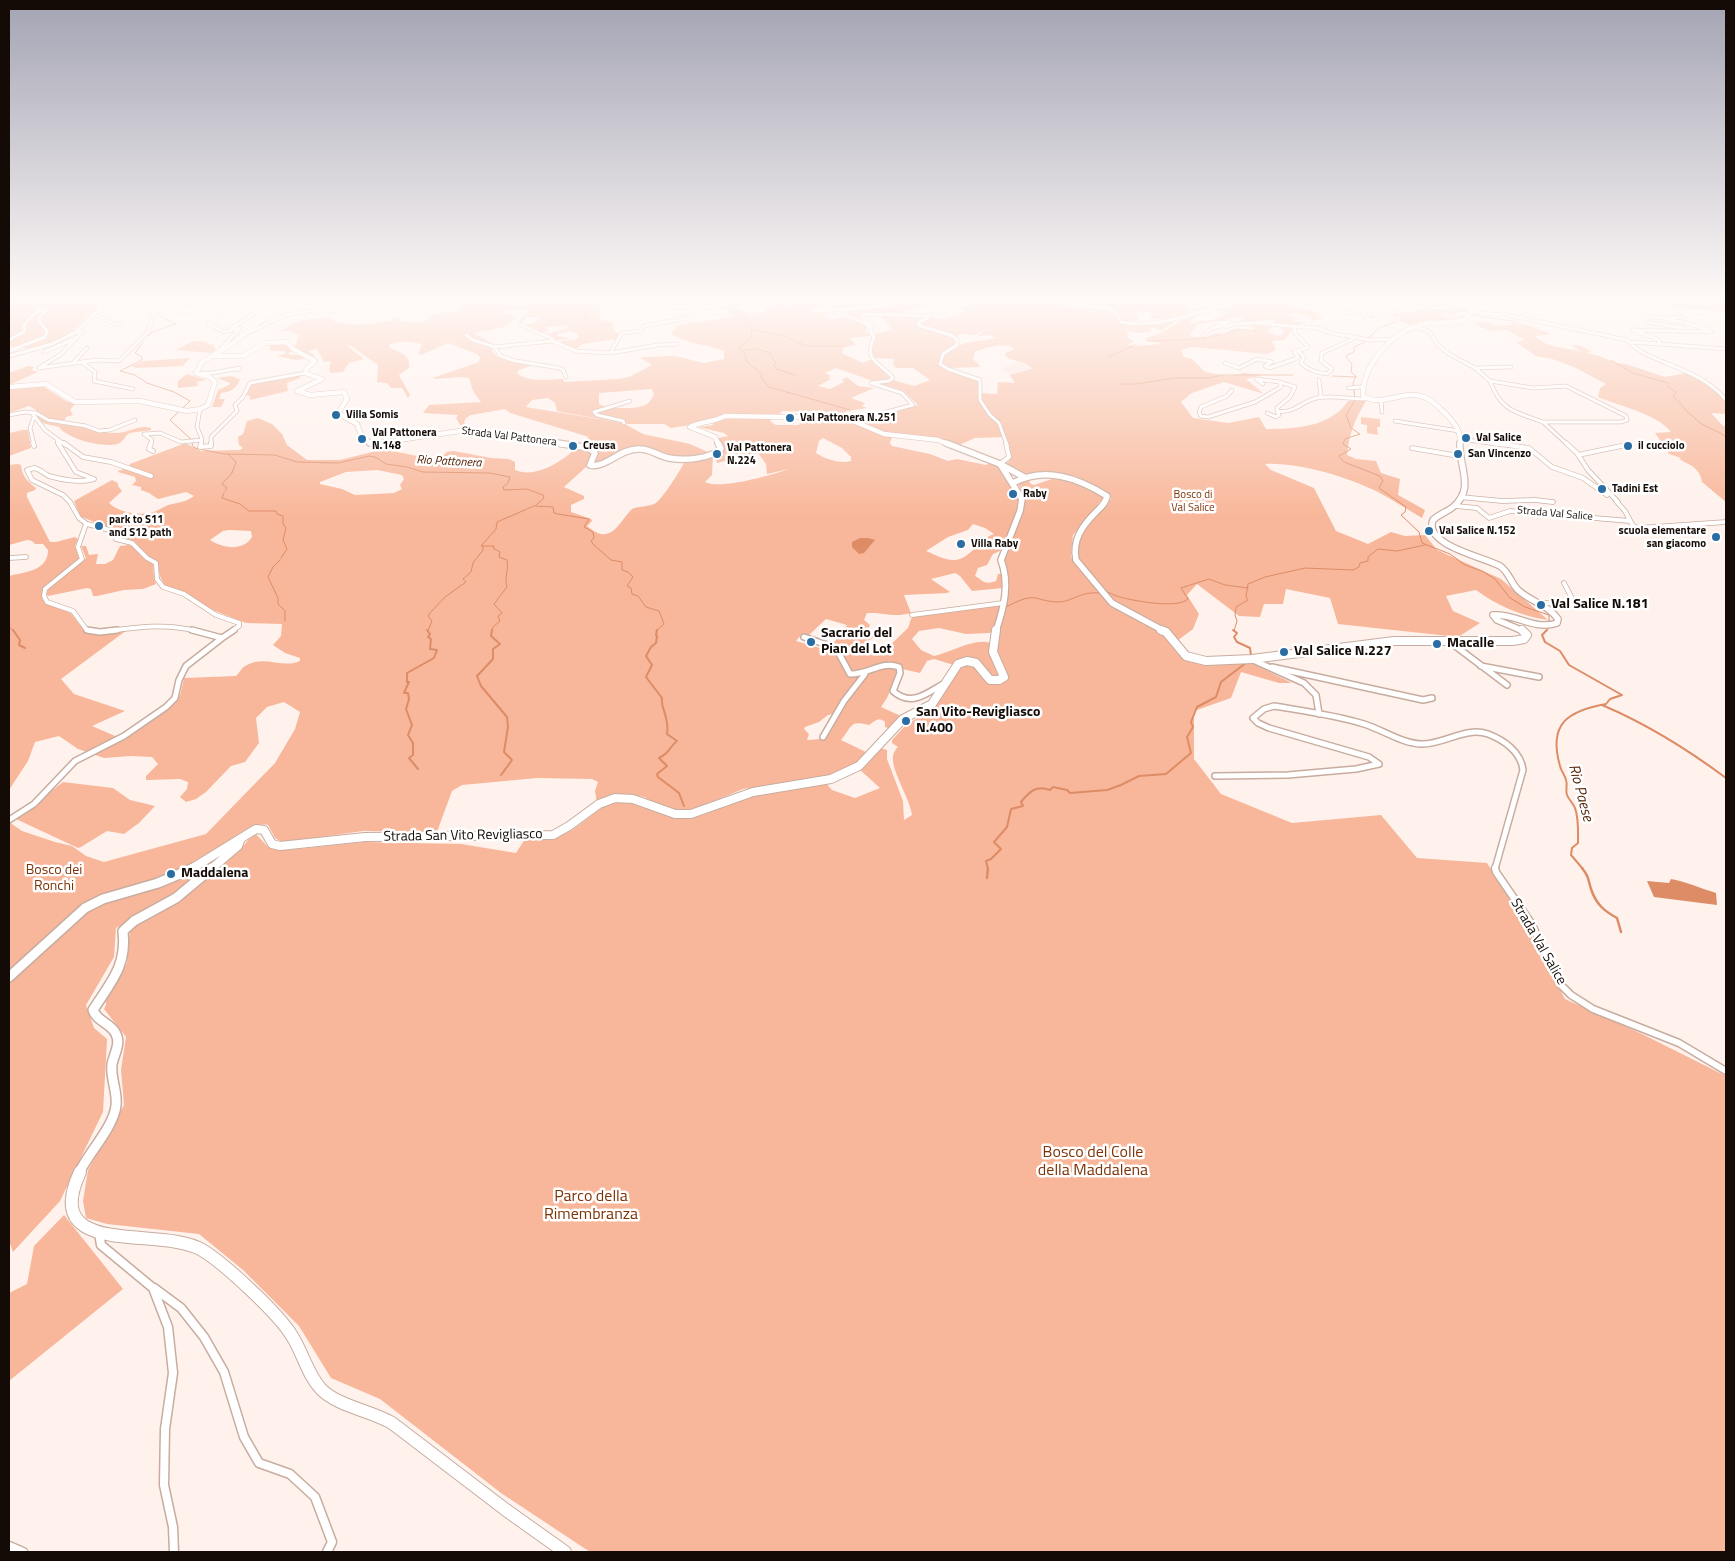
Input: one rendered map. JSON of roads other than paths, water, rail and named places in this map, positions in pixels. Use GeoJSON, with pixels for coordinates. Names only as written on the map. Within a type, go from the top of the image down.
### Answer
{"type":"FeatureCollection","features":[{"type":"Feature","properties":{"kind":"street"},"geometry":{"type":"LineString","coordinates":[[94,371],[94,381],[133,389]]}},
{"type":"Feature","properties":{"kind":"street"},"geometry":{"type":"LineString","coordinates":[[195,371],[210,375],[222,371]]}},
{"type":"Feature","properties":{"kind":"street"},"geometry":{"type":"LineString","coordinates":[[9,387],[43,384],[49,385],[69,400],[75,402],[135,401],[183,411],[200,409],[208,405],[215,382],[210,378],[196,374],[195,371]]}},
{"type":"Feature","properties":{"kind":"street"},"geometry":{"type":"LineString","coordinates":[[563,371],[566,378]]}},
{"type":"Feature","properties":{"kind":"street"},"geometry":{"type":"LineString","coordinates":[[846,418],[867,416],[913,405],[902,393],[871,384],[874,381],[889,381],[893,378],[886,371]]}},
{"type":"Feature","properties":{"kind":"street"},"geometry":{"type":"LineString","coordinates":[[954,371],[980,380],[980,400],[990,415],[999,423],[1005,437],[1009,457],[1000,464]]}},
{"type":"Feature","properties":{"kind":"street"},"geometry":{"type":"LineString","coordinates":[[1313,371],[1320,374],[1327,374],[1330,371]]}},
{"type":"Feature","properties":{"kind":"street"},"geometry":{"type":"LineString","coordinates":[[1365,399],[1361,388],[1367,371]]}},
{"type":"Feature","properties":{"kind":"street"},"geometry":{"type":"LineString","coordinates":[[1478,371],[1490,381],[1497,400],[1506,409],[1543,422],[1621,422],[1628,418],[1570,387],[1561,385],[1533,388],[1490,381]]}},
{"type":"Feature","properties":{"kind":"street"},"geometry":{"type":"LineString","coordinates":[[1687,371],[1716,387],[1722,392],[1726,400]]}},
{"type":"Feature","properties":{"kind":"street"},"geometry":{"type":"LineString","coordinates":[[200,409],[197,427],[202,440],[201,448],[212,446],[212,435],[237,411],[236,402],[243,397],[251,382],[305,373]]}},
{"type":"Feature","properties":{"kind":"street","name":"Strada Val Pattonera"},"geometry":{"type":"LineString","coordinates":[[305,373],[322,379],[297,390],[318,395],[336,391],[344,392],[347,399],[338,413],[357,424],[361,435],[369,444],[441,432],[470,430],[589,448],[595,453],[590,464],[594,467],[602,466],[611,457],[620,453],[636,449],[649,449],[664,457],[676,459],[716,453],[721,449],[715,437],[690,427],[696,424],[713,422],[724,416],[846,418]]}},
{"type":"Feature","properties":{"kind":"street"},"geometry":{"type":"LineString","coordinates":[[1263,384],[1256,380],[1280,382],[1295,387],[1293,394],[1276,408],[1278,415],[1275,417],[1267,413]]}},
{"type":"Feature","properties":{"kind":"street"},"geometry":{"type":"LineString","coordinates":[[1318,398],[1321,396],[1319,380]]}},
{"type":"Feature","properties":{"kind":"street"},"geometry":{"type":"LineString","coordinates":[[1232,390],[1227,396],[1201,407],[1199,412],[1201,416],[1208,417],[1262,398],[1281,387],[1280,382]]}},
{"type":"Feature","properties":{"kind":"street"},"geometry":{"type":"LineString","coordinates":[[1352,388],[1361,388]]}},
{"type":"Feature","properties":{"kind":"street"},"geometry":{"type":"LineString","coordinates":[[1013,483],[1024,477],[1062,475],[1107,496],[1106,501],[1076,536],[1074,552],[1079,564],[1117,607],[1166,632],[1186,656],[1206,661],[1249,660],[1394,641],[1513,641],[1526,637],[1526,632],[1518,626],[1494,619],[1493,615],[1498,614],[1512,616],[1535,624],[1550,626],[1557,623],[1558,619],[1550,608],[1518,590],[1511,577],[1501,568],[1453,547],[1435,533],[1432,527],[1434,518],[1456,506],[1466,481],[1460,456],[1461,438],[1458,427],[1431,401],[1422,396],[1411,395],[1381,400],[1318,398],[1309,400],[1298,409],[1284,412],[1277,411]]}},
{"type":"Feature","properties":{"kind":"street"},"geometry":{"type":"LineString","coordinates":[[1381,400],[1383,403],[1382,412]]}},
{"type":"Feature","properties":{"kind":"street"},"geometry":{"type":"LineString","coordinates":[[624,423],[597,415],[594,412],[630,401]]}},
{"type":"Feature","properties":{"kind":"street"},"geometry":{"type":"LineString","coordinates":[[32,413],[39,424],[57,440],[83,458],[111,462],[151,476]]}},
{"type":"Feature","properties":{"kind":"street"},"geometry":{"type":"LineString","coordinates":[[9,415],[38,413],[48,420],[90,427],[96,431],[110,430],[135,420]]}},
{"type":"Feature","properties":{"kind":"street"},"geometry":{"type":"LineString","coordinates":[[34,417],[30,429],[34,446]]}},
{"type":"Feature","properties":{"kind":"street"},"geometry":{"type":"LineString","coordinates":[[846,418],[884,434],[938,440],[1000,464],[1024,477]]}},
{"type":"Feature","properties":{"kind":"street"},"geometry":{"type":"LineString","coordinates":[[1395,421],[1459,431]]}},
{"type":"Feature","properties":{"kind":"street"},"geometry":{"type":"LineString","coordinates":[[1543,422],[1578,455],[1588,470],[1618,502],[1635,527],[1726,522]]}},
{"type":"Feature","properties":{"kind":"street"},"geometry":{"type":"LineString","coordinates":[[153,451],[149,449],[152,440],[143,434],[155,432],[170,436],[180,442],[202,440]]}},
{"type":"Feature","properties":{"kind":"street"},"geometry":{"type":"LineString","coordinates":[[1461,438],[1529,448],[1552,467],[1585,478],[1618,502]]}},
{"type":"Feature","properties":{"kind":"street"},"geometry":{"type":"LineString","coordinates":[[9,820],[34,804],[75,761],[124,736],[166,707],[175,698],[179,680],[186,666],[239,626],[239,623],[216,614],[184,594],[163,587],[157,579],[154,561],[147,558],[132,543],[116,539],[117,532],[86,524],[78,518],[75,509],[65,495],[37,484],[26,472],[30,469],[38,468],[49,475],[86,481],[94,480],[76,472],[61,450],[57,440]]}},
{"type":"Feature","properties":{"kind":"street"},"geometry":{"type":"LineString","coordinates":[[1578,455],[1626,445]]}},
{"type":"Feature","properties":{"kind":"street"},"geometry":{"type":"LineString","coordinates":[[1412,448],[1460,456]]}},
{"type":"Feature","properties":{"kind":"street","name":"Strada San Vito Revigliasco"},"geometry":{"type":"LineString","coordinates":[[9,977],[76,914],[89,905],[116,894],[165,880],[206,861],[241,839],[247,832],[256,828],[264,830],[272,844],[280,846],[374,836],[467,837],[553,834],[567,829],[606,801],[619,797],[644,801],[668,813],[695,814],[742,794],[816,782],[838,777],[852,771],[903,720],[932,704],[956,666],[967,661],[976,663],[985,678],[990,681],[997,681],[1004,677],[993,652],[994,637],[1003,603],[1006,573],[1001,560],[1022,503],[1022,496],[1000,464]]}},
{"type":"Feature","properties":{"kind":"street","name":"Strada Val Salice"},"geometry":{"type":"LineString","coordinates":[[1460,497],[1502,502],[1536,500],[1553,502]]}},
{"type":"Feature","properties":{"kind":"street","name":"Strada Val Salice"},"geometry":{"type":"LineString","coordinates":[[1456,506],[1477,508],[1489,518],[1510,511],[1630,521]]}},
{"type":"Feature","properties":{"kind":"street"},"geometry":{"type":"LineString","coordinates":[[86,524],[78,547],[82,559],[45,589],[44,596],[47,602],[73,611],[86,628],[95,632],[134,627],[183,627],[222,638]]}},
{"type":"Feature","properties":{"kind":"street"},"geometry":{"type":"LineString","coordinates":[[9,558],[26,557]]}},
{"type":"Feature","properties":{"kind":"street"},"geometry":{"type":"LineString","coordinates":[[1543,603],[1575,604],[1564,583]]}},
{"type":"Feature","properties":{"kind":"street"},"geometry":{"type":"LineString","coordinates":[[912,615],[1003,603]]}},
{"type":"Feature","properties":{"kind":"street"},"geometry":{"type":"LineString","coordinates":[[804,637],[836,648],[848,672],[854,675],[865,674]]}},
{"type":"Feature","properties":{"kind":"street"},"geometry":{"type":"LineString","coordinates":[[1448,640],[1507,685]]}},
{"type":"Feature","properties":{"kind":"street"},"geometry":{"type":"LineString","coordinates":[[1249,660],[1272,667],[1423,700],[1432,698]]}},
{"type":"Feature","properties":{"kind":"street","name":"Strada San Vito Revigliasco"},"geometry":{"type":"LineString","coordinates":[[823,737],[844,701],[865,674],[885,664],[899,667],[900,673],[894,693],[912,700],[923,699],[945,683]]}},
{"type":"Feature","properties":{"kind":"street"},"geometry":{"type":"LineString","coordinates":[[1481,666],[1539,677]]}},
{"type":"Feature","properties":{"kind":"street"},"geometry":{"type":"LineString","coordinates":[[1272,667],[1309,687],[1315,694],[1319,714]]}},
{"type":"Feature","properties":{"kind":"street","name":"Strada Val Salice"},"geometry":{"type":"LineString","coordinates":[[1215,776],[1237,778],[1302,774],[1364,768],[1378,764],[1369,757],[1269,728],[1258,723],[1254,718],[1264,709],[1274,706],[1362,723],[1417,744],[1433,743],[1466,732],[1486,733],[1504,741],[1515,752],[1524,766],[1495,866],[1496,872],[1531,923],[1560,984],[1571,995],[1593,1009],[1678,1043],[1726,1072]]}},
{"type":"Feature","properties":{"kind":"street"},"geometry":{"type":"LineString","coordinates":[[241,839],[238,846],[182,894],[125,928],[123,935],[124,957],[121,965],[95,1004],[94,1016],[99,1022],[115,1031],[118,1036],[112,1066],[116,1108],[104,1133],[75,1181],[72,1204],[74,1218],[84,1228],[99,1232],[176,1241],[199,1247],[281,1321],[322,1391],[383,1418],[516,1519],[565,1552]]}},
{"type":"Feature","properties":{"kind":"street"},"geometry":{"type":"LineString","coordinates":[[99,1232],[100,1245],[181,1308],[204,1337],[224,1372],[244,1437],[259,1463],[290,1474],[315,1497],[332,1542],[327,1552]]}},
{"type":"Feature","properties":{"kind":"street"},"geometry":{"type":"LineString","coordinates":[[153,1288],[168,1327],[173,1373],[166,1429],[164,1485],[173,1527],[174,1552]]}},
{"type":"Feature","properties":{"kind":"street"},"geometry":{"type":"LineString","coordinates":[[9,1546],[22,1552]]}},
{"type":"Feature","properties":{"kind":"waterway","name":"Rio Pattonera"},"geometry":{"type":"LineString","coordinates":[[120,371],[135,375],[147,383],[174,392],[190,401],[170,420],[193,441],[192,445],[195,448],[228,454]]}},
{"type":"Feature","properties":{"kind":"waterway"},"geometry":{"type":"LineString","coordinates":[[757,371],[769,387],[850,410]]}},
{"type":"Feature","properties":{"kind":"waterway"},"geometry":{"type":"LineString","coordinates":[[782,371],[795,375]]}},
{"type":"Feature","properties":{"kind":"waterway","name":"Rio Paese"},"geometry":{"type":"LineString","coordinates":[[1351,371],[1356,377]]}},
{"type":"Feature","properties":{"kind":"waterway"},"geometry":{"type":"LineString","coordinates":[[1629,371],[1668,383],[1668,387],[1676,392],[1673,397],[1687,412],[1701,423],[1726,437]]}},
{"type":"Feature","properties":{"kind":"waterway"},"geometry":{"type":"LineString","coordinates":[[1121,384],[1136,384],[1174,378],[1208,378],[1223,375],[1293,375]]}},
{"type":"Feature","properties":{"kind":"waterway"},"geometry":{"type":"LineString","coordinates":[[1332,376],[1356,377]]}},
{"type":"Feature","properties":{"kind":"waterway","name":"Rio Paese"},"geometry":{"type":"LineString","coordinates":[[1356,377],[1353,383],[1355,400],[1346,415],[1351,428],[1360,434],[1345,439],[1343,444],[1351,449],[1339,456],[1344,462],[1380,476],[1383,481],[1379,488],[1406,507],[1405,512],[1401,515],[1419,532],[1422,543],[1450,554],[1465,565],[1482,571],[1495,579],[1510,598],[1525,607],[1549,615],[1549,628],[1542,635],[1545,642],[1560,651],[1569,665],[1622,695],[1610,699],[1606,704],[1592,707],[1571,716],[1559,730],[1557,752],[1561,770],[1567,782],[1566,793],[1575,808],[1578,826],[1578,843],[1572,848],[1571,855],[1583,869]]}},
{"type":"Feature","properties":{"kind":"waterway"},"geometry":{"type":"LineString","coordinates":[[225,491],[227,488],[222,484],[232,473],[236,462],[228,454]]}},
{"type":"Feature","properties":{"kind":"waterway","name":"Rio Pattonera"},"geometry":{"type":"LineString","coordinates":[[228,454],[275,455],[297,462],[338,463],[369,456],[375,457],[386,464],[407,467],[423,472],[490,473],[510,477],[508,483],[503,487],[504,490],[527,489],[543,495],[544,498],[535,506],[553,507],[554,513],[589,519],[584,527],[593,532],[594,538],[591,541],[593,544],[611,560],[622,562],[622,570],[628,572],[633,577],[627,586],[631,588],[632,594],[638,596],[646,607],[659,611],[664,624],[657,630]]}},
{"type":"Feature","properties":{"kind":"waterway"},"geometry":{"type":"LineString","coordinates":[[224,493],[222,498],[240,504],[249,511],[276,511],[277,514],[283,516],[283,524],[286,528],[283,540],[287,549],[281,558]]}},
{"type":"Feature","properties":{"kind":"waterway"},"geometry":{"type":"LineString","coordinates":[[483,546],[481,546],[496,529],[497,522],[534,506]]}},
{"type":"Feature","properties":{"kind":"waterway"},"geometry":{"type":"LineString","coordinates":[[1247,588],[1248,584],[1265,577],[1305,568],[1353,570],[1359,567],[1360,563],[1368,561],[1368,557],[1378,549],[1397,551],[1425,545]]}},
{"type":"Feature","properties":{"kind":"waterway"},"geometry":{"type":"LineString","coordinates":[[428,631],[432,621],[428,616],[445,597],[466,582],[463,579],[471,572],[473,563],[483,550],[483,546]]}},
{"type":"Feature","properties":{"kind":"waterway"},"geometry":{"type":"LineString","coordinates":[[483,546],[494,546],[493,548],[500,552],[499,557],[507,560],[507,587],[494,604],[502,613],[498,616],[500,621],[493,627],[492,631]]}},
{"type":"Feature","properties":{"kind":"waterway","name":"Rio Pattonera"},"geometry":{"type":"LineString","coordinates":[[280,560],[273,567],[268,577],[278,598],[278,604],[285,611],[285,621]]}},
{"type":"Feature","properties":{"kind":"waterway"},"geometry":{"type":"LineString","coordinates":[[1105,592],[1135,600],[1166,604],[1183,602],[1188,599],[1181,588],[1209,579],[1225,585],[1247,588]]}},
{"type":"Feature","properties":{"kind":"waterway"},"geometry":{"type":"LineString","coordinates":[[1234,631],[1237,621],[1235,615],[1236,607],[1248,600],[1246,597],[1247,588]]}},
{"type":"Feature","properties":{"kind":"waterway"},"geometry":{"type":"LineString","coordinates":[[1006,607],[1028,598],[1059,602],[1087,593],[1100,593]]}},
{"type":"Feature","properties":{"kind":"waterway"},"geometry":{"type":"LineString","coordinates":[[9,627],[13,630]]}},
{"type":"Feature","properties":{"kind":"waterway"},"geometry":{"type":"LineString","coordinates":[[13,630],[20,640],[19,645],[25,648]]}},
{"type":"Feature","properties":{"kind":"waterway"},"geometry":{"type":"LineString","coordinates":[[418,769],[409,758],[413,755],[413,743],[408,735],[412,725],[406,709],[409,699],[408,693],[404,693],[409,682],[407,682],[407,673],[434,658],[437,650],[430,649],[431,639],[428,637],[430,634],[427,630]]}},
{"type":"Feature","properties":{"kind":"waterway"},"geometry":{"type":"LineString","coordinates":[[492,630],[491,636],[500,644],[493,649],[493,659],[477,676],[481,686],[507,717],[508,727],[504,752],[512,760],[501,775]]}},
{"type":"Feature","properties":{"kind":"waterway","name":"Rio Pattonera"},"geometry":{"type":"LineString","coordinates":[[656,635],[657,630]]}},
{"type":"Feature","properties":{"kind":"waterway"},"geometry":{"type":"LineString","coordinates":[[1234,631],[1237,633],[1234,637],[1237,642],[1250,648],[1251,656]]}},
{"type":"Feature","properties":{"kind":"waterway","name":"Rio Pattonera"},"geometry":{"type":"LineString","coordinates":[[657,636],[656,643],[651,647],[646,656],[652,665],[646,677],[662,698],[668,728],[667,734],[677,741],[659,758],[667,766],[657,774],[658,777],[679,793],[684,806]]}},
{"type":"Feature","properties":{"kind":"waterway"},"geometry":{"type":"LineString","coordinates":[[988,869],[986,861],[991,859],[1001,849],[994,842],[1007,827],[1011,809],[1023,806],[1021,802],[1034,790],[1041,788],[1050,790],[1053,787],[1067,790],[1070,793],[1107,790],[1139,776],[1166,774],[1191,753],[1187,737],[1193,727],[1191,722],[1197,707],[1216,697],[1221,682],[1247,662]]}},
{"type":"Feature","properties":{"kind":"waterway"},"geometry":{"type":"LineString","coordinates":[[1602,705],[1635,720],[1666,738],[1726,778]]}},
{"type":"Feature","properties":{"kind":"waterway","name":"Rio Paese"},"geometry":{"type":"LineString","coordinates":[[1582,868],[1587,876],[1595,899],[1604,910],[1617,918],[1621,932]]}},
{"type":"Feature","properties":{"kind":"waterway"},"geometry":{"type":"LineString","coordinates":[[987,878],[988,869]]}},
{"type":"Feature","properties":{"kind":"place","name":"Villa Somis"},"geometry":{"type":"Point","coordinates":[336,415]}},
{"type":"Feature","properties":{"kind":"place","name":"Val Pattonera N.251"},"geometry":{"type":"Point","coordinates":[790,418]}},
{"type":"Feature","properties":{"kind":"place","name":"Val Salice"},"geometry":{"type":"Point","coordinates":[1466,438]}},
{"type":"Feature","properties":{"kind":"place","name":"Val Pattonera N.148"},"geometry":{"type":"Point","coordinates":[362,439]}},
{"type":"Feature","properties":{"kind":"place","name":"Creusa"},"geometry":{"type":"Point","coordinates":[573,446]}},
{"type":"Feature","properties":{"kind":"place","name":"il cucciolo"},"geometry":{"type":"Point","coordinates":[1628,446]}},
{"type":"Feature","properties":{"kind":"place","name":"Val Pattonera N.224"},"geometry":{"type":"Point","coordinates":[717,454]}},
{"type":"Feature","properties":{"kind":"place","name":"San Vincenzo"},"geometry":{"type":"Point","coordinates":[1458,454]}},
{"type":"Feature","properties":{"kind":"place","name":"Tadini Est"},"geometry":{"type":"Point","coordinates":[1602,489]}},
{"type":"Feature","properties":{"kind":"place","name":"Raby"},"geometry":{"type":"Point","coordinates":[1013,494]}},
{"type":"Feature","properties":{"kind":"place","name":"park to S11 and S12 path"},"geometry":{"type":"Point","coordinates":[99,526]}},
{"type":"Feature","properties":{"kind":"place","name":"Val Salice N.152"},"geometry":{"type":"Point","coordinates":[1429,531]}},
{"type":"Feature","properties":{"kind":"place","name":"scuola elementare san giacomo"},"geometry":{"type":"Point","coordinates":[1716,537]}},
{"type":"Feature","properties":{"kind":"place","name":"Villa Raby"},"geometry":{"type":"Point","coordinates":[961,544]}},
{"type":"Feature","properties":{"kind":"place","name":"Val Salice N.181"},"geometry":{"type":"Point","coordinates":[1541,605]}},
{"type":"Feature","properties":{"kind":"place","name":"Sacrario del Pian del Lot"},"geometry":{"type":"Point","coordinates":[811,642]}},
{"type":"Feature","properties":{"kind":"place","name":"Macalle"},"geometry":{"type":"Point","coordinates":[1437,644]}},
{"type":"Feature","properties":{"kind":"place","name":"Val Salice N.227"},"geometry":{"type":"Point","coordinates":[1284,652]}},
{"type":"Feature","properties":{"kind":"place","name":"San Vito-Revigliasco N.400"},"geometry":{"type":"Point","coordinates":[906,721]}},
{"type":"Feature","properties":{"kind":"place","name":"Maddalena"},"geometry":{"type":"Point","coordinates":[171,874]}},
{"type":"Feature","properties":{"kind":"park label","name":"Bosco di Val Salice"},"geometry":{"type":"Point","coordinates":[1193,501]}},
{"type":"Feature","properties":{"kind":"park label","name":"Bosco dei Ronchi"},"geometry":{"type":"Point","coordinates":[54,880]}},
{"type":"Feature","properties":{"kind":"park label","name":"Bosco del Colle della Maddalena"},"geometry":{"type":"Point","coordinates":[1093,1162]}},
{"type":"Feature","properties":{"kind":"park label","name":"Parco della Rimembranza"},"geometry":{"type":"Point","coordinates":[591,1206]}}]}
